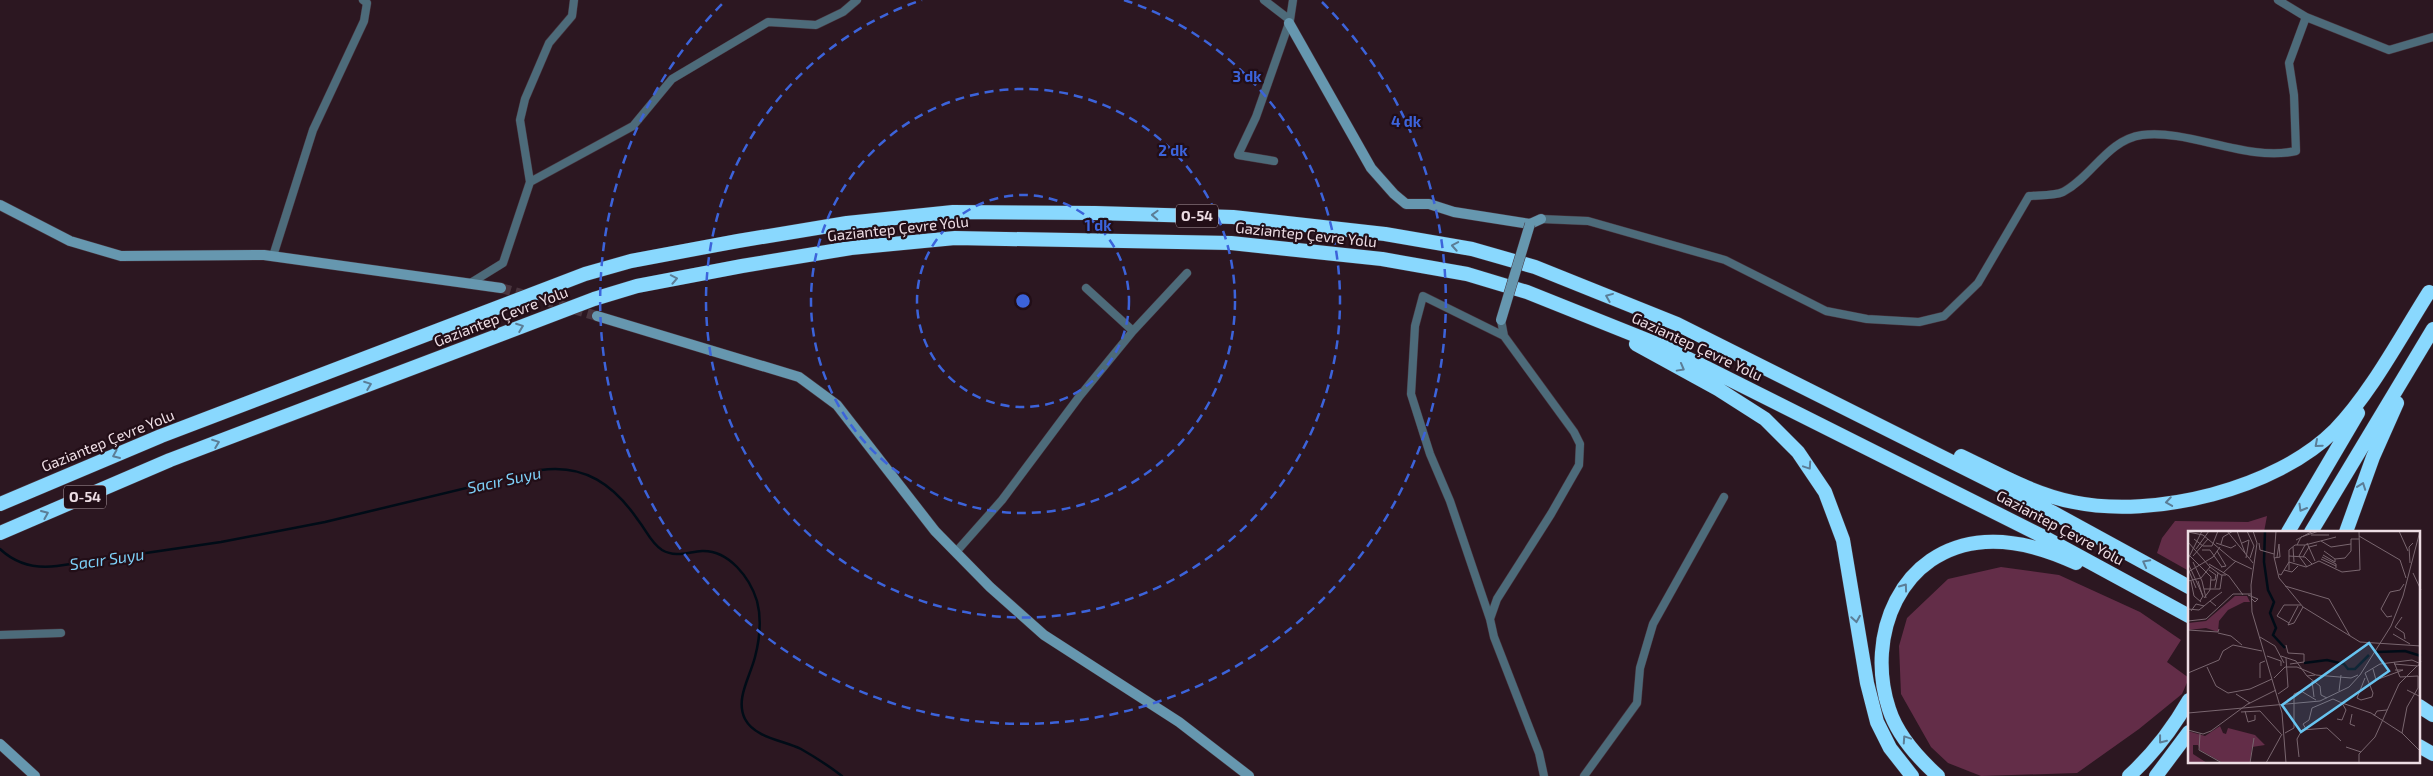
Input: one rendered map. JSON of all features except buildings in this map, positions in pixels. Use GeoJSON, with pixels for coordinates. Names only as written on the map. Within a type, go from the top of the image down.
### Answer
{"type":"FeatureCollection","features":[{"type":"Feature","properties":{"kind":"highway","name":"Gaziantep Çevre Yolu"},"geometry":{"type":"LineString","coordinates":[[0,504],[161,436],[585,274],[631,261],[738,240],[847,223],[953,212],[1095,212],[1233,217],[1385,234],[1472,249],[1535,267],[1677,324],[2052,512],[2188,586]]}},
{"type":"Feature","properties":{"kind":"highway","name":"Gaziantep Çevre Yolu"},"geometry":{"type":"LineString","coordinates":[[0,533],[170,460],[594,299],[637,286],[850,248],[955,238],[1231,243],[1382,259],[1467,274],[1527,292],[1667,348],[1768,397],[2040,535],[2188,615]]}},
{"type":"Feature","properties":{"kind":"highway"},"geometry":{"type":"LineString","coordinates":[[1677,324],[1807,382],[2034,491],[2073,502],[2121,507],[2203,496],[2241,486],[2268,476],[2313,449],[2335,429],[2357,402],[2431,289]]}},
{"type":"Feature","properties":{"kind":"highway"},"geometry":{"type":"LineString","coordinates":[[2289,531],[2431,289]]}},
{"type":"Feature","properties":{"kind":"highway"},"geometry":{"type":"LineString","coordinates":[[1527,292],[1639,345],[1718,389],[1765,419],[1798,452],[1825,492],[1843,540],[1867,683],[1877,722],[1890,748],[1912,776]]}},
{"type":"Feature","properties":{"kind":"highway"},"geometry":{"type":"LineString","coordinates":[[2312,531],[2433,330]]}},
{"type":"Feature","properties":{"kind":"highway"},"geometry":{"type":"LineString","coordinates":[[2346,531],[2373,456],[2433,330]]}},
{"type":"Feature","properties":{"kind":"highway"},"geometry":{"type":"LineString","coordinates":[[1938,776],[1905,739],[1889,711],[1882,684],[1882,650],[1888,615],[1902,587],[1920,569],[1941,555],[1962,546],[1984,542],[2009,543],[2035,548],[2066,559],[2188,616]]}},
{"type":"Feature","properties":{"kind":"highway"},"geometry":{"type":"LineString","coordinates":[[2129,776],[2143,763],[2165,736],[2188,702]]}},
{"type":"Feature","properties":{"kind":"highway"},"geometry":{"type":"LineString","coordinates":[[2420,707],[2433,715]]}},
{"type":"Feature","properties":{"kind":"highway"},"geometry":{"type":"LineString","coordinates":[[2420,718],[2433,725]]}},
{"type":"Feature","properties":{"kind":"highway"},"geometry":{"type":"LineString","coordinates":[[2156,776],[2188,733]]}},
{"type":"Feature","properties":{"kind":"highway"},"geometry":{"type":"LineString","coordinates":[[2420,747],[2433,754]]}},
{"type":"Feature","properties":{"kind":"street"},"geometry":{"type":"LineString","coordinates":[[273,256],[313,130],[364,21],[367,3],[363,0]]}},
{"type":"Feature","properties":{"kind":"street"},"geometry":{"type":"LineString","coordinates":[[469,284],[503,264],[530,182],[520,120],[525,99],[549,43],[572,16],[574,0]]}},
{"type":"Feature","properties":{"kind":"street"},"geometry":{"type":"LineString","coordinates":[[530,182],[632,126],[672,79],[768,22],[816,25],[843,12],[857,0]]}},
{"type":"Feature","properties":{"kind":"street"},"geometry":{"type":"LineString","coordinates":[[1264,0],[1290,20],[1293,0]]}},
{"type":"Feature","properties":{"kind":"street"},"geometry":{"type":"LineString","coordinates":[[2278,0],[2306,17],[2389,50],[2433,37]]}},
{"type":"Feature","properties":{"kind":"street"},"geometry":{"type":"LineString","coordinates":[[1289,23],[1371,168],[1394,194],[1406,204],[1429,204],[1454,212],[1530,224],[1540,219],[1588,220],[1725,260],[1826,311],[1867,319],[1919,322],[1944,316],[1978,283],[2029,196],[2062,192],[2111,149],[2135,137],[2167,135],[2224,148],[2286,153],[2296,151],[2294,95],[2289,64],[2306,17]]}},
{"type":"Feature","properties":{"kind":"street"},"geometry":{"type":"LineString","coordinates":[[1274,161],[1238,155],[1256,117],[1289,23]]}},
{"type":"Feature","properties":{"kind":"street"},"geometry":{"type":"LineString","coordinates":[[0,205],[70,241],[121,256],[273,256],[501,288]]}},
{"type":"Feature","properties":{"kind":"street"},"geometry":{"type":"LineString","coordinates":[[1490,618],[1498,599],[1578,465],[1580,444],[1574,432],[1504,336],[1501,320],[1530,224]]}},
{"type":"Feature","properties":{"kind":"street"},"geometry":{"type":"LineString","coordinates":[[956,552],[1002,500],[1079,397],[1133,331],[1188,273]]}},
{"type":"Feature","properties":{"kind":"street"},"geometry":{"type":"LineString","coordinates":[[1086,288],[1133,331]]}},
{"type":"Feature","properties":{"kind":"street"},"geometry":{"type":"LineString","coordinates":[[1504,336],[1423,296],[1414,326],[1411,394],[1430,454],[1450,501],[1490,618],[1494,637],[1539,753],[1544,776]]}},
{"type":"Feature","properties":{"kind":"street"},"geometry":{"type":"LineString","coordinates":[[597,316],[799,377],[837,405],[935,531],[990,587],[1044,635],[1179,722],[1249,776]]}},
{"type":"Feature","properties":{"kind":"street"},"geometry":{"type":"LineString","coordinates":[[1584,776],[1637,703],[1640,668],[1653,624],[1724,497]]}},
{"type":"Feature","properties":{"kind":"street"},"geometry":{"type":"LineString","coordinates":[[0,635],[62,633]]}},
{"type":"Feature","properties":{"kind":"street"},"geometry":{"type":"LineString","coordinates":[[0,744],[35,776]]}},
{"type":"Feature","properties":{"kind":"shaded area"},"geometry":{"type":"Polygon","coordinates":[[[2267,516],[2264,531],[2188,531],[2188,570],[2157,553],[2162,538],[2175,521],[2248,522],[2267,516]]]}},
{"type":"Feature","properties":{"kind":"shaded area"},"geometry":{"type":"Polygon","coordinates":[[[2001,567],[2059,575],[2140,612],[2181,640],[2167,662],[2188,677],[2182,694],[2139,729],[2077,773],[1981,776],[1948,763],[1931,747],[1901,694],[1899,646],[1907,618],[1948,579],[2001,567]]]}},
{"type":"Feature","properties":{"kind":"waterway","name":"Sacır Suyu"},"geometry":{"type":"LineString","coordinates":[[0,549],[19,562],[41,567],[57,566],[221,542],[325,522],[541,470],[571,470],[585,474],[608,487],[629,508],[652,540],[662,550],[672,554],[712,552],[721,555],[737,567],[754,592],[759,608],[760,622],[757,650],[742,696],[742,711],[745,719],[755,730],[770,738],[801,749],[842,776]]}},
{"type":"Feature","properties":{"kind":"tunnel"},"geometry":{"type":"LineString","coordinates":[[501,288],[597,316]]}}]}
